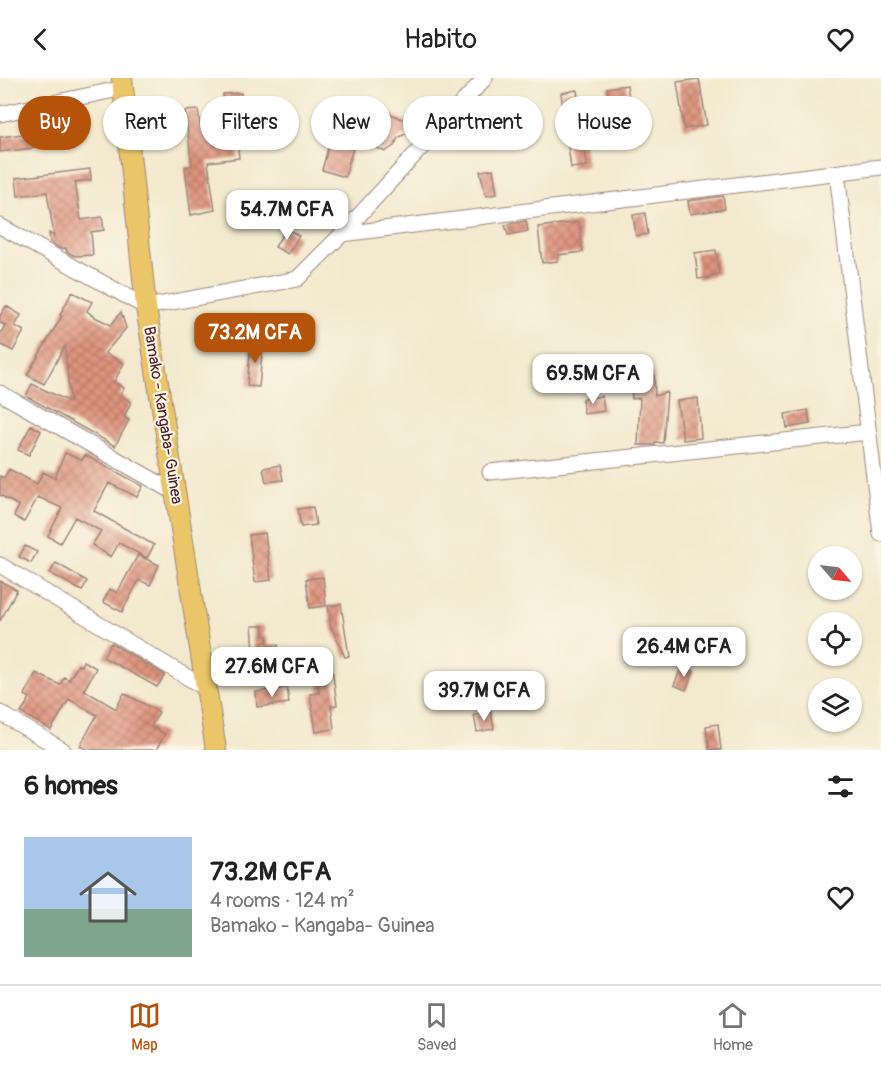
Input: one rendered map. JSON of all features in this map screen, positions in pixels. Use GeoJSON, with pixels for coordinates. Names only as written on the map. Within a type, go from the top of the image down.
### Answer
{"type":"FeatureCollection","features":[{"type":"Feature","properties":{"kind":"main road","name":"Bamako - Kangaba- Guinea"},"geometry":{"type":"LineString","coordinates":[[123,83],[146,307],[216,750]]}},
{"type":"Feature","properties":{"kind":"street"},"geometry":{"type":"LineString","coordinates":[[0,226],[146,307],[297,279],[342,234],[485,78]]}},
{"type":"Feature","properties":{"kind":"street"},"geometry":{"type":"LineString","coordinates":[[0,114],[123,83]]}},
{"type":"Feature","properties":{"kind":"street"},"geometry":{"type":"LineString","coordinates":[[342,234],[881,167]]}},
{"type":"Feature","properties":{"kind":"street"},"geometry":{"type":"LineString","coordinates":[[837,173],[881,534]]}},
{"type":"Feature","properties":{"kind":"street"},"geometry":{"type":"LineString","coordinates":[[0,393],[176,493]]}},
{"type":"Feature","properties":{"kind":"street"},"geometry":{"type":"LineString","coordinates":[[490,472],[869,432]]}},
{"type":"Feature","properties":{"kind":"street"},"geometry":{"type":"LineString","coordinates":[[0,565],[207,688]]}},
{"type":"Feature","properties":{"kind":"street"},"geometry":{"type":"LineString","coordinates":[[0,713],[63,750]]}},
{"type":"Feature","properties":{"kind":"building"},"geometry":{"type":"Polygon","coordinates":[[[699,79],[707,125],[684,129],[677,82],[699,79]]]}},
{"type":"Feature","properties":{"kind":"building"},"geometry":{"type":"Polygon","coordinates":[[[627,85],[629,96],[608,96],[607,88],[627,85]]]}},
{"type":"Feature","properties":{"kind":"building"},"geometry":{"type":"Polygon","coordinates":[[[577,90],[578,96],[561,96],[561,93],[577,90]]]}},
{"type":"Feature","properties":{"kind":"building"},"geometry":{"type":"Polygon","coordinates":[[[241,93],[241,96],[223,96],[223,94],[241,93]]]}},
{"type":"Feature","properties":{"kind":"building"},"geometry":{"type":"Polygon","coordinates":[[[198,110],[200,150],[238,150],[239,158],[208,162],[215,210],[191,215],[185,167],[192,166],[188,111],[198,110]]]}},
{"type":"Feature","properties":{"kind":"building"},"geometry":{"type":"Polygon","coordinates":[[[391,114],[403,120],[403,135],[398,138],[391,148],[391,114]]]}},
{"type":"Feature","properties":{"kind":"building"},"geometry":{"type":"Polygon","coordinates":[[[18,135],[18,150],[0,152],[0,137],[18,135]]]}},
{"type":"Feature","properties":{"kind":"building"},"geometry":{"type":"Polygon","coordinates":[[[328,150],[352,150],[345,177],[322,170],[328,150]]]}},
{"type":"Feature","properties":{"kind":"building"},"geometry":{"type":"Polygon","coordinates":[[[569,150],[585,150],[587,166],[571,168],[569,150]]]}},
{"type":"Feature","properties":{"kind":"building"},"geometry":{"type":"Polygon","coordinates":[[[90,169],[91,180],[75,182],[81,220],[102,217],[104,230],[91,232],[93,255],[75,256],[67,252],[66,248],[61,249],[50,242],[49,233],[54,236],[47,192],[18,196],[16,178],[90,169]]]}},
{"type":"Feature","properties":{"kind":"building"},"geometry":{"type":"Polygon","coordinates":[[[493,169],[497,194],[486,196],[480,171],[493,169]]]}},
{"type":"Feature","properties":{"kind":"building"},"geometry":{"type":"Polygon","coordinates":[[[723,196],[725,209],[690,214],[688,201],[723,196]]]}},
{"type":"Feature","properties":{"kind":"building"},"geometry":{"type":"Polygon","coordinates":[[[645,213],[648,234],[636,236],[633,215],[645,213]]]}},
{"type":"Feature","properties":{"kind":"building"},"geometry":{"type":"Polygon","coordinates":[[[526,221],[528,231],[508,235],[505,225],[526,221]]]}},
{"type":"Feature","properties":{"kind":"building"},"geometry":{"type":"Polygon","coordinates":[[[579,222],[583,252],[558,255],[558,261],[542,263],[538,227],[579,222]]]}},
{"type":"Feature","properties":{"kind":"building"},"geometry":{"type":"Polygon","coordinates":[[[286,228],[299,236],[288,254],[275,247],[286,228]]]}},
{"type":"Feature","properties":{"kind":"building"},"geometry":{"type":"Polygon","coordinates":[[[716,250],[719,274],[698,279],[695,253],[716,250]]]}},
{"type":"Feature","properties":{"kind":"building"},"geometry":{"type":"Polygon","coordinates":[[[72,292],[92,302],[87,311],[91,315],[111,325],[121,312],[126,328],[105,353],[124,363],[114,382],[124,388],[120,395],[131,402],[124,417],[129,420],[115,446],[26,396],[32,384],[70,402],[65,346],[44,384],[27,375],[62,316],[60,315],[72,292]]]}},
{"type":"Feature","properties":{"kind":"building"},"geometry":{"type":"Polygon","coordinates":[[[6,306],[21,315],[15,326],[24,331],[13,351],[0,344],[0,335],[5,325],[0,323],[0,316],[6,306]]]}},
{"type":"Feature","properties":{"kind":"building"},"geometry":{"type":"Polygon","coordinates":[[[251,342],[263,343],[259,387],[247,386],[251,342]]]}},
{"type":"Feature","properties":{"kind":"building"},"geometry":{"type":"Polygon","coordinates":[[[654,374],[655,396],[667,392],[663,443],[638,445],[640,398],[632,399],[630,377],[654,374]]]}},
{"type":"Feature","properties":{"kind":"building"},"geometry":{"type":"Polygon","coordinates":[[[602,396],[604,411],[584,414],[582,399],[602,396]]]}},
{"type":"Feature","properties":{"kind":"building"},"geometry":{"type":"Polygon","coordinates":[[[698,398],[701,438],[683,440],[677,401],[698,398]]]}},
{"type":"Feature","properties":{"kind":"building"},"geometry":{"type":"Polygon","coordinates":[[[808,410],[810,424],[787,428],[785,414],[808,410]]]}},
{"type":"Feature","properties":{"kind":"building"},"geometry":{"type":"Polygon","coordinates":[[[31,425],[41,431],[29,455],[18,450],[31,425]]]}},
{"type":"Feature","properties":{"kind":"building"},"geometry":{"type":"Polygon","coordinates":[[[65,453],[82,460],[85,455],[143,486],[137,497],[109,483],[94,511],[154,545],[147,558],[119,543],[111,557],[92,545],[101,531],[75,517],[60,543],[48,536],[62,508],[38,497],[24,522],[14,516],[19,506],[0,495],[0,476],[4,478],[9,469],[37,484],[43,472],[55,478],[65,453]]]}},
{"type":"Feature","properties":{"kind":"building"},"geometry":{"type":"Polygon","coordinates":[[[280,465],[283,480],[266,482],[263,468],[280,465]]]}},
{"type":"Feature","properties":{"kind":"building"},"geometry":{"type":"Polygon","coordinates":[[[313,507],[316,525],[301,527],[298,509],[313,507]]]}},
{"type":"Feature","properties":{"kind":"building"},"geometry":{"type":"Polygon","coordinates":[[[265,533],[271,580],[255,582],[249,535],[265,533]]]}},
{"type":"Feature","properties":{"kind":"building"},"geometry":{"type":"Polygon","coordinates":[[[25,546],[37,552],[31,563],[19,557],[25,546]]]}},
{"type":"Feature","properties":{"kind":"building"},"geometry":{"type":"Polygon","coordinates":[[[138,555],[159,565],[150,585],[139,580],[122,612],[103,602],[110,589],[117,593],[138,555]]]}},
{"type":"Feature","properties":{"kind":"building"},"geometry":{"type":"Polygon","coordinates":[[[56,563],[87,581],[82,591],[50,573],[56,563]]]}},
{"type":"Feature","properties":{"kind":"building"},"geometry":{"type":"Polygon","coordinates":[[[323,577],[326,606],[310,608],[306,579],[323,577]]]}},
{"type":"Feature","properties":{"kind":"building"},"geometry":{"type":"Polygon","coordinates":[[[0,581],[17,590],[0,621],[0,581]]]}},
{"type":"Feature","properties":{"kind":"building"},"geometry":{"type":"Polygon","coordinates":[[[341,604],[349,656],[345,657],[331,626],[328,606],[341,604]]]}},
{"type":"Feature","properties":{"kind":"building"},"geometry":{"type":"Polygon","coordinates":[[[252,626],[264,626],[264,636],[267,636],[268,646],[278,645],[280,660],[255,662],[252,626]]]}},
{"type":"Feature","properties":{"kind":"building"},"geometry":{"type":"Polygon","coordinates":[[[111,643],[165,675],[157,687],[103,657],[111,643]]]}},
{"type":"Feature","properties":{"kind":"building"},"geometry":{"type":"Polygon","coordinates":[[[331,660],[337,705],[331,706],[334,729],[316,732],[310,694],[319,693],[316,662],[331,660]]]}},
{"type":"Feature","properties":{"kind":"building"},"geometry":{"type":"Polygon","coordinates":[[[83,661],[96,668],[84,690],[116,709],[124,693],[159,712],[151,726],[165,734],[156,750],[88,750],[80,746],[97,715],[69,699],[51,730],[21,713],[30,698],[25,695],[36,673],[60,685],[64,677],[69,680],[83,661]]]}},
{"type":"Feature","properties":{"kind":"building"},"geometry":{"type":"Polygon","coordinates":[[[682,666],[694,671],[686,690],[674,685],[682,666]]]}},
{"type":"Feature","properties":{"kind":"building"},"geometry":{"type":"Polygon","coordinates":[[[287,688],[289,703],[257,707],[256,692],[287,688]]]}},
{"type":"Feature","properties":{"kind":"building"},"geometry":{"type":"Polygon","coordinates":[[[491,712],[494,729],[477,732],[474,715],[491,712]]]}},
{"type":"Feature","properties":{"kind":"building"},"geometry":{"type":"Polygon","coordinates":[[[718,724],[721,750],[709,750],[706,726],[718,724]]]}}]}
